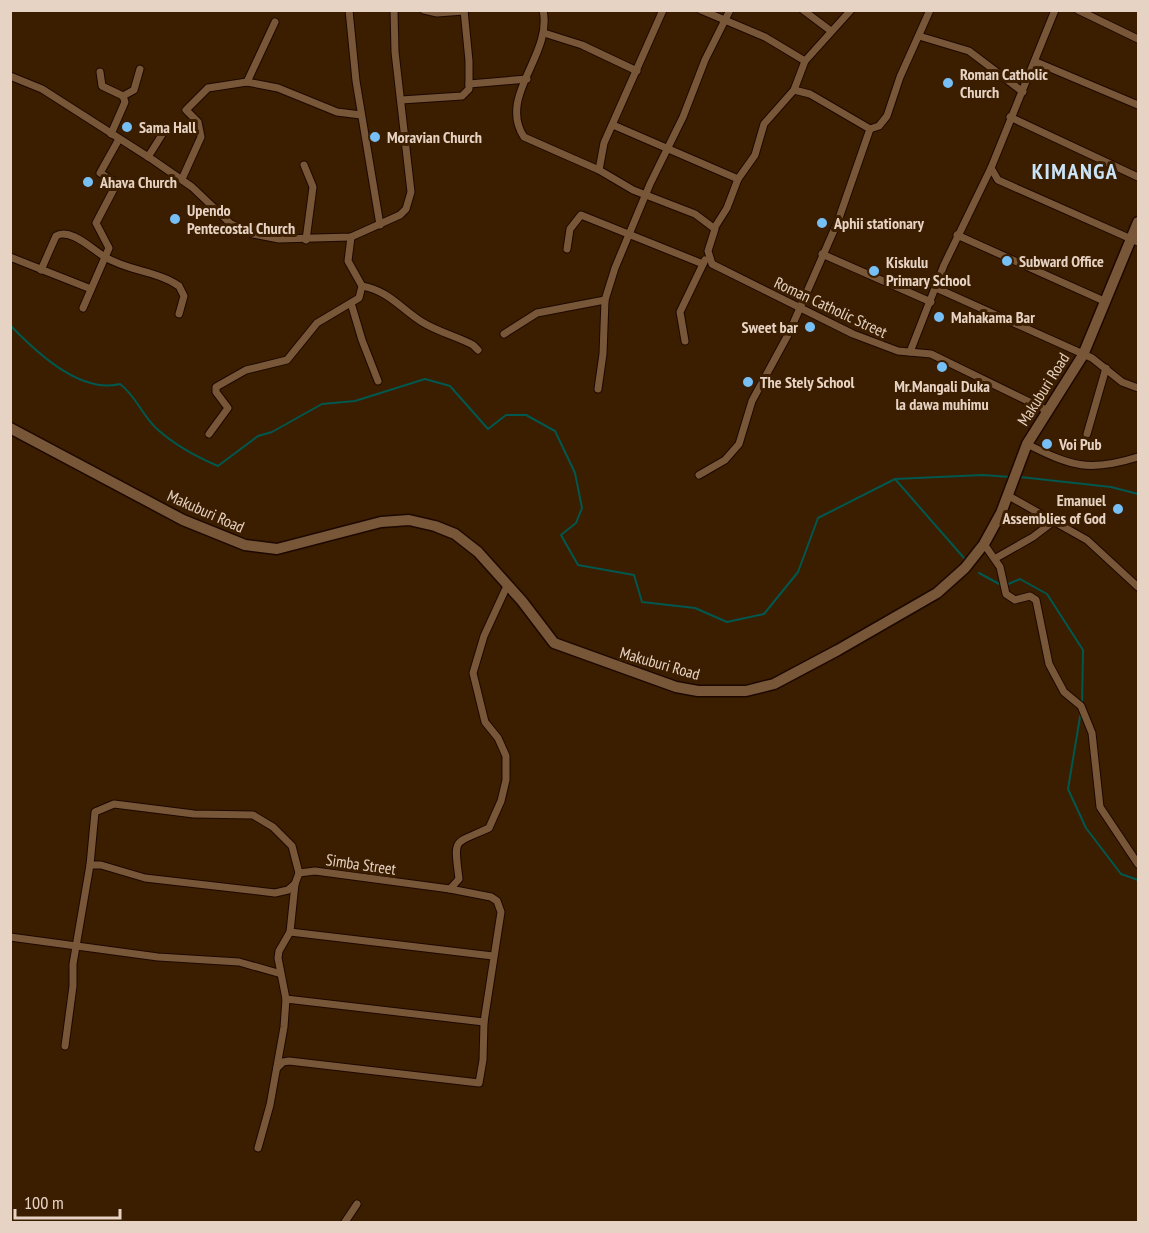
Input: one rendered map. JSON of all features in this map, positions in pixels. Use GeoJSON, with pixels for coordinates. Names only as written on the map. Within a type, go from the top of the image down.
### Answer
{"type":"FeatureCollection","features":[{"type":"Feature","properties":{"kind":"street"},"geometry":{"type":"LineString","coordinates":[[349,10],[361,115],[380,225]]}},
{"type":"Feature","properties":{"kind":"street"},"geometry":{"type":"LineString","coordinates":[[10,76],[33,84],[182,179],[223,218],[242,230],[268,238],[306,240],[351,237],[400,215],[406,209],[411,192],[400,100],[394,10]]}},
{"type":"Feature","properties":{"kind":"street"},"geometry":{"type":"LineString","coordinates":[[400,100],[462,96],[469,89],[464,11],[437,13],[424,10]]}},
{"type":"Feature","properties":{"kind":"street"},"geometry":{"type":"LineString","coordinates":[[543,10],[544,33],[516,103],[515,118],[524,137],[599,170],[618,183],[695,214],[715,227]]}},
{"type":"Feature","properties":{"kind":"street"},"geometry":{"type":"LineString","coordinates":[[599,170],[604,142],[663,10]]}},
{"type":"Feature","properties":{"kind":"street"},"geometry":{"type":"LineString","coordinates":[[701,10],[765,37],[806,61]]}},
{"type":"Feature","properties":{"kind":"street"},"geometry":{"type":"LineString","coordinates":[[598,389],[603,354],[605,300],[621,252],[645,194],[730,10]]}},
{"type":"Feature","properties":{"kind":"street"},"geometry":{"type":"LineString","coordinates":[[803,10],[831,31]]}},
{"type":"Feature","properties":{"kind":"street"},"geometry":{"type":"LineString","coordinates":[[685,341],[680,312],[703,264],[715,227],[727,208],[738,179],[755,155],[764,124],[794,90],[806,61],[850,10]]}},
{"type":"Feature","properties":{"kind":"street"},"geometry":{"type":"LineString","coordinates":[[910,352],[957,235],[991,168],[1055,10]]}},
{"type":"Feature","properties":{"kind":"street"},"geometry":{"type":"LineString","coordinates":[[1078,10],[1138,39]]}},
{"type":"Feature","properties":{"kind":"street"},"geometry":{"type":"LineString","coordinates":[[794,90],[810,94],[870,129],[879,126],[887,116],[927,11]]}},
{"type":"Feature","properties":{"kind":"street"},"geometry":{"type":"LineString","coordinates":[[247,82],[275,22]]}},
{"type":"Feature","properties":{"kind":"street"},"geometry":{"type":"LineString","coordinates":[[544,33],[582,45],[637,71]]}},
{"type":"Feature","properties":{"kind":"street"},"geometry":{"type":"LineString","coordinates":[[919,36],[969,51],[1023,92]]}},
{"type":"Feature","properties":{"kind":"street"},"geometry":{"type":"LineString","coordinates":[[1035,62],[1138,105]]}},
{"type":"Feature","properties":{"kind":"street"},"geometry":{"type":"LineString","coordinates":[[123,96],[134,90],[140,69]]}},
{"type":"Feature","properties":{"kind":"street"},"geometry":{"type":"LineString","coordinates":[[100,72],[102,86],[123,96],[125,102],[111,134]]}},
{"type":"Feature","properties":{"kind":"street"},"geometry":{"type":"LineString","coordinates":[[470,84],[527,79]]}},
{"type":"Feature","properties":{"kind":"street"},"geometry":{"type":"LineString","coordinates":[[182,179],[201,137],[198,122],[186,110],[208,88],[247,82],[278,88],[337,112],[361,115]]}},
{"type":"Feature","properties":{"kind":"street"},"geometry":{"type":"LineString","coordinates":[[1011,117],[1138,177]]}},
{"type":"Feature","properties":{"kind":"street"},"geometry":{"type":"LineString","coordinates":[[613,125],[738,179]]}},
{"type":"Feature","properties":{"kind":"street"},"geometry":{"type":"LineString","coordinates":[[699,475],[725,460],[739,444],[752,401],[801,306],[847,198],[870,129]]}},
{"type":"Feature","properties":{"kind":"street"},"geometry":{"type":"LineString","coordinates":[[148,157],[165,130]]}},
{"type":"Feature","properties":{"kind":"street"},"geometry":{"type":"LineString","coordinates":[[83,308],[106,257],[108,243],[96,223],[117,183],[100,173],[119,139]]}},
{"type":"Feature","properties":{"kind":"street"},"geometry":{"type":"LineString","coordinates":[[304,165],[310,174],[313,187],[306,240]]}},
{"type":"Feature","properties":{"kind":"street"},"geometry":{"type":"LineString","coordinates":[[991,168],[994,176],[1004,183],[1134,240]]}},
{"type":"Feature","properties":{"kind":"street"},"geometry":{"type":"LineString","coordinates":[[567,249],[570,230],[579,214],[703,264]]}},
{"type":"Feature","properties":{"kind":"street","name":"Makuburi Road"},"geometry":{"type":"LineString","coordinates":[[10,428],[183,520],[245,545],[277,549],[353,527],[409,520],[435,526],[455,534],[478,552],[554,643],[676,687],[698,691],[746,691],[774,684],[937,593],[965,568],[984,544],[1001,513],[1027,444],[1046,410],[1083,355],[1104,301],[1134,240],[1138,222]]}},
{"type":"Feature","properties":{"kind":"street"},"geometry":{"type":"LineString","coordinates":[[41,270],[56,236],[61,233],[88,244],[106,257],[179,286],[184,296],[179,314]]}},
{"type":"Feature","properties":{"kind":"street"},"geometry":{"type":"LineString","coordinates":[[957,235],[1104,301]]}},
{"type":"Feature","properties":{"kind":"street"},"geometry":{"type":"LineString","coordinates":[[209,434],[228,408],[216,392],[216,387],[246,370],[287,360],[317,323],[359,298],[362,286],[348,261],[351,237]]}},
{"type":"Feature","properties":{"kind":"street","name":"Roman Catholic Street"},"geometry":{"type":"LineString","coordinates":[[708,251],[712,264],[801,306],[853,334],[898,351],[923,352],[952,363],[1046,410]]}},
{"type":"Feature","properties":{"kind":"street"},"geometry":{"type":"LineString","coordinates":[[822,254],[931,302]]}},
{"type":"Feature","properties":{"kind":"street"},"geometry":{"type":"LineString","coordinates":[[10,257],[91,289]]}},
{"type":"Feature","properties":{"kind":"street"},"geometry":{"type":"LineString","coordinates":[[362,286],[376,289],[390,296],[420,321],[466,341],[478,350]]}},
{"type":"Feature","properties":{"kind":"street"},"geometry":{"type":"LineString","coordinates":[[936,288],[1083,355],[1106,368],[1122,382],[1138,388]]}},
{"type":"Feature","properties":{"kind":"street"},"geometry":{"type":"LineString","coordinates":[[504,334],[537,313],[605,300]]}},
{"type":"Feature","properties":{"kind":"street"},"geometry":{"type":"LineString","coordinates":[[351,303],[378,381]]}},
{"type":"Feature","properties":{"kind":"street"},"geometry":{"type":"LineString","coordinates":[[1087,434],[1106,368]]}},
{"type":"Feature","properties":{"kind":"street"},"geometry":{"type":"LineString","coordinates":[[1027,444],[1055,458],[1084,466],[1100,467],[1138,457]]}},
{"type":"Feature","properties":{"kind":"street"},"geometry":{"type":"LineString","coordinates":[[1007,495],[1054,520],[1102,551],[1138,586]]}},
{"type":"Feature","properties":{"kind":"street"},"geometry":{"type":"LineString","coordinates":[[996,558],[1032,537],[1054,520]]}},
{"type":"Feature","properties":{"kind":"street"},"geometry":{"type":"LineString","coordinates":[[984,544],[996,558],[1006,594],[1015,600],[1030,596],[1036,600],[1049,664],[1064,692],[1081,706],[1092,733],[1100,807],[1138,864]]}},
{"type":"Feature","properties":{"kind":"street"},"geometry":{"type":"LineString","coordinates":[[450,889],[459,879],[455,849],[458,842],[464,837],[489,828],[501,801],[506,756],[498,738],[482,715],[473,679],[473,664],[507,586]]}},
{"type":"Feature","properties":{"kind":"street"},"geometry":{"type":"LineString","coordinates":[[65,1046],[95,812],[114,804],[194,814],[253,815],[273,827],[292,846],[300,873],[295,884],[290,932],[279,951],[278,973],[286,999],[284,1027],[270,1105],[258,1148]]}},
{"type":"Feature","properties":{"kind":"street"},"geometry":{"type":"LineString","coordinates":[[90,865],[101,865],[145,878],[275,893],[288,890],[295,884]]}},
{"type":"Feature","properties":{"kind":"street","name":"Simba Street"},"geometry":{"type":"LineString","coordinates":[[300,873],[315,871],[450,889],[491,897],[497,901],[501,912],[493,956]]}},
{"type":"Feature","properties":{"kind":"street"},"geometry":{"type":"LineString","coordinates":[[276,1071],[279,1065],[289,1061],[479,1083],[483,1060],[484,1022],[493,956],[290,932]]}},
{"type":"Feature","properties":{"kind":"street"},"geometry":{"type":"LineString","coordinates":[[10,937],[158,957],[239,962],[278,973]]}},
{"type":"Feature","properties":{"kind":"street"},"geometry":{"type":"LineString","coordinates":[[286,999],[484,1022]]}},
{"type":"Feature","properties":{"kind":"street"},"geometry":{"type":"LineString","coordinates":[[345,1222],[357,1204]]}},
{"type":"Feature","properties":{"kind":"waterway"},"geometry":{"type":"LineString","coordinates":[[10,325],[46,358],[74,377],[90,383],[120,384],[151,423],[163,434],[186,450],[218,466],[258,436],[272,432],[322,404],[355,401],[425,379],[450,386],[488,429],[506,415],[526,415],[555,431],[575,473],[582,508],[576,523],[561,535],[578,565],[634,575],[642,602],[695,608],[727,622],[764,614],[798,572],[818,518],[895,479],[983,475],[1011,477]]}},
{"type":"Feature","properties":{"kind":"waterway"},"geometry":{"type":"LineString","coordinates":[[1020,477],[1111,487],[1138,494]]}},
{"type":"Feature","properties":{"kind":"waterway"},"geometry":{"type":"LineString","coordinates":[[895,479],[964,558]]}},
{"type":"Feature","properties":{"kind":"waterway"},"geometry":{"type":"LineString","coordinates":[[979,573],[1001,585]]}},
{"type":"Feature","properties":{"kind":"waterway"},"geometry":{"type":"LineString","coordinates":[[1006,585],[1020,579],[1047,594],[1083,650],[1082,705]]}},
{"type":"Feature","properties":{"kind":"waterway"},"geometry":{"type":"LineString","coordinates":[[1081,711],[1068,789],[1086,828],[1121,874],[1138,880]]}},
{"type":"Feature","properties":{"kind":"place","name":"Roman Catholic Church"},"geometry":{"type":"Point","coordinates":[948,83]}},
{"type":"Feature","properties":{"kind":"place","name":"Sama Hall"},"geometry":{"type":"Point","coordinates":[127,127]}},
{"type":"Feature","properties":{"kind":"place","name":"Moravian Church"},"geometry":{"type":"Point","coordinates":[375,137]}},
{"type":"Feature","properties":{"kind":"place","name":"Ahava Church"},"geometry":{"type":"Point","coordinates":[88,182]}},
{"type":"Feature","properties":{"kind":"place","name":"Upendo Pentecostal Church"},"geometry":{"type":"Point","coordinates":[175,219]}},
{"type":"Feature","properties":{"kind":"place","name":"Aphii stationary"},"geometry":{"type":"Point","coordinates":[822,223]}},
{"type":"Feature","properties":{"kind":"place","name":"Subward Office"},"geometry":{"type":"Point","coordinates":[1007,261]}},
{"type":"Feature","properties":{"kind":"place","name":"Kiskulu Primary School"},"geometry":{"type":"Point","coordinates":[874,271]}},
{"type":"Feature","properties":{"kind":"place","name":"Mahakama Bar"},"geometry":{"type":"Point","coordinates":[939,317]}},
{"type":"Feature","properties":{"kind":"place","name":"Sweet bar"},"geometry":{"type":"Point","coordinates":[810,327]}},
{"type":"Feature","properties":{"kind":"place","name":"Mr.Mangali Duka la dawa muhimu"},"geometry":{"type":"Point","coordinates":[942,367]}},
{"type":"Feature","properties":{"kind":"place","name":"The Stely School"},"geometry":{"type":"Point","coordinates":[748,382]}},
{"type":"Feature","properties":{"kind":"place","name":"Voi Pub"},"geometry":{"type":"Point","coordinates":[1047,444]}},
{"type":"Feature","properties":{"kind":"place","name":"Emanuel Assemblies of God"},"geometry":{"type":"Point","coordinates":[1118,509]}},
{"type":"Feature","properties":{"kind":"district","name":"KIMANGA"},"geometry":{"type":"Point","coordinates":[1075,171]}}]}
